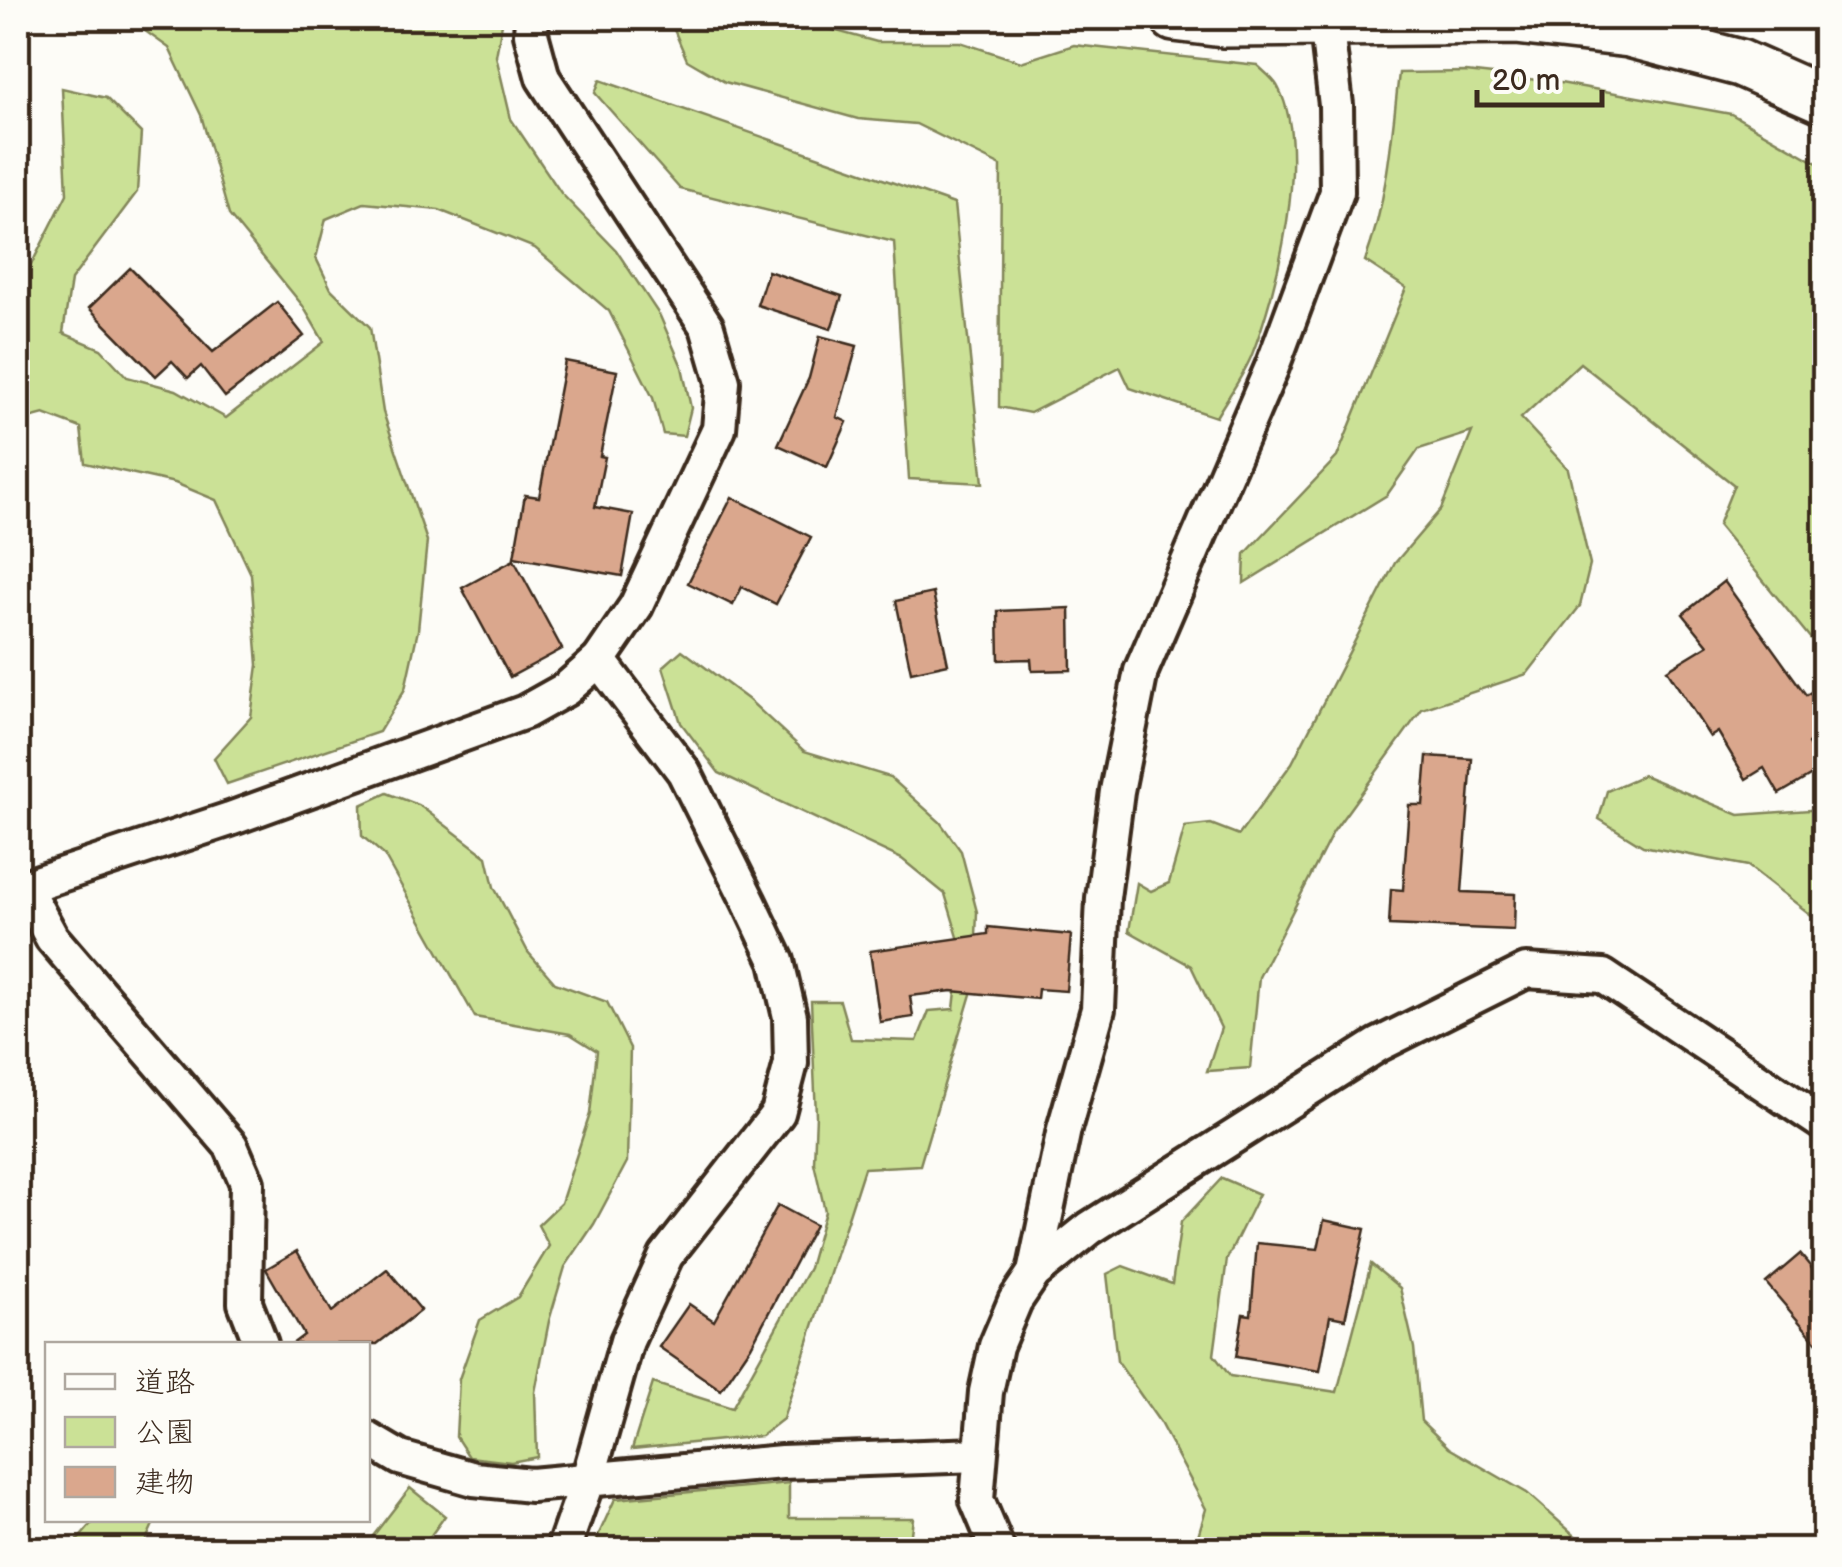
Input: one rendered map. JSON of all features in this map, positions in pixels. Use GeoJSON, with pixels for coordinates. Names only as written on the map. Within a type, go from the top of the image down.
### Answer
{"type":"FeatureCollection","features":[{"type":"Feature","properties":{"kind":"main road"},"geometry":{"type":"LineString","coordinates":[[1174,18],[1223,24],[1516,21],[1629,34],[1740,64],[1824,100]]}},
{"type":"Feature","properties":{"kind":"street"},"geometry":{"type":"LineString","coordinates":[[260,1342],[245,1303],[247,1183],[231,1146],[52,938],[21,888],[230,819],[525,712],[566,689],[599,660],[636,606],[719,429],[723,382],[707,326],[543,78],[531,34],[532,18]]}},
{"type":"Feature","properties":{"kind":"street"},"geometry":{"type":"LineString","coordinates":[[1034,1273],[1064,1129],[1098,1009],[1108,863],[1142,671],[1272,367],[1337,192],[1336,105],[1326,22]]}},
{"type":"Feature","properties":{"kind":"street"},"geometry":{"type":"LineString","coordinates":[[563,1550],[627,1341],[666,1256],[778,1113],[791,1063],[790,1017],[777,962],[684,772],[599,660]]}},
{"type":"Feature","properties":{"kind":"street"},"geometry":{"type":"LineString","coordinates":[[998,1550],[977,1500],[986,1392],[996,1346],[1015,1301],[1034,1273],[1090,1228],[1378,1045],[1526,971],[1602,976],[1824,1124]]}},
{"type":"Feature","properties":{"kind":"street"},"geometry":{"type":"LineString","coordinates":[[370,1440],[400,1458],[474,1479],[531,1485],[782,1462],[980,1455]]}},
{"type":"Feature","properties":{"kind":"green space"},"geometry":{"type":"Polygon","coordinates":[[[127,18],[503,18],[496,56],[511,119],[561,193],[616,250],[660,316],[682,367],[691,408],[684,436],[663,434],[653,398],[609,311],[535,248],[439,210],[364,203],[326,219],[316,258],[331,289],[370,327],[383,412],[427,541],[418,630],[405,689],[379,732],[227,784],[214,758],[251,717],[258,665],[251,574],[216,500],[175,483],[85,463],[81,428],[44,414],[18,421],[18,363],[23,356],[27,273],[67,194],[62,88],[106,98],[141,133],[137,192],[71,280],[63,333],[101,349],[127,377],[176,390],[226,418],[324,342],[303,306],[229,215],[201,115],[169,48],[127,18]]]}},
{"type":"Feature","properties":{"kind":"green space"},"geometry":{"type":"Polygon","coordinates":[[[669,18],[789,18],[877,42],[960,42],[1021,62],[1074,45],[1257,65],[1276,84],[1288,114],[1292,147],[1287,222],[1271,296],[1251,357],[1216,417],[1130,388],[1120,367],[1030,413],[999,407],[1001,166],[916,124],[858,119],[725,82],[687,60],[669,18]]]}},
{"type":"Feature","properties":{"kind":"green space"},"geometry":{"type":"Polygon","coordinates":[[[1776,18],[1824,18],[1824,36],[1820,34],[1776,18]]]}},
{"type":"Feature","properties":{"kind":"green space"},"geometry":{"type":"Polygon","coordinates":[[[1466,72],[1555,82],[1731,114],[1824,167],[1824,655],[1718,525],[1734,485],[1580,363],[1521,418],[1568,469],[1590,565],[1580,606],[1527,674],[1422,709],[1333,832],[1259,977],[1250,1068],[1207,1071],[1221,1028],[1191,966],[1129,931],[1137,883],[1151,891],[1169,883],[1185,827],[1211,824],[1239,835],[1292,763],[1395,563],[1441,509],[1472,432],[1419,449],[1387,495],[1244,583],[1245,554],[1337,457],[1406,288],[1365,261],[1384,192],[1399,73],[1466,72]]]}},
{"type":"Feature","properties":{"kind":"green space"},"geometry":{"type":"Polygon","coordinates":[[[600,80],[954,204],[983,483],[909,479],[894,242],[680,189],[595,93],[600,80]]]}},
{"type":"Feature","properties":{"kind":"green space"},"geometry":{"type":"Polygon","coordinates":[[[682,650],[749,700],[804,751],[890,777],[940,822],[961,851],[977,912],[974,984],[920,1165],[864,1168],[783,1419],[761,1436],[632,1449],[653,1383],[732,1408],[809,1268],[825,1211],[814,1163],[811,1001],[840,1001],[851,1039],[917,1041],[929,1011],[954,1009],[961,947],[945,894],[902,859],[719,773],[681,723],[663,667],[682,650]]]}},
{"type":"Feature","properties":{"kind":"green space"},"geometry":{"type":"Polygon","coordinates":[[[1643,775],[1739,815],[1824,809],[1824,925],[1748,866],[1643,846],[1599,819],[1607,791],[1643,775]]]}},
{"type":"Feature","properties":{"kind":"green space"},"geometry":{"type":"Polygon","coordinates":[[[387,793],[419,805],[487,857],[494,887],[528,952],[555,983],[607,1002],[630,1048],[627,1162],[594,1224],[565,1267],[535,1392],[537,1457],[511,1462],[469,1457],[456,1437],[459,1379],[480,1320],[518,1297],[549,1246],[538,1225],[561,1203],[590,1114],[597,1051],[570,1034],[475,1017],[384,855],[362,836],[361,805],[387,793]]]}},
{"type":"Feature","properties":{"kind":"green space"},"geometry":{"type":"Polygon","coordinates":[[[1222,1178],[1259,1194],[1227,1259],[1214,1355],[1230,1376],[1337,1392],[1371,1264],[1400,1288],[1414,1348],[1421,1421],[1449,1448],[1527,1493],[1590,1549],[1194,1549],[1206,1509],[1159,1421],[1117,1361],[1107,1274],[1123,1266],[1172,1284],[1181,1222],[1222,1178]]]}},
{"type":"Feature","properties":{"kind":"green space"},"geometry":{"type":"Polygon","coordinates":[[[789,1483],[789,1518],[913,1518],[909,1549],[592,1549],[615,1499],[789,1483]]]}},
{"type":"Feature","properties":{"kind":"green space"},"geometry":{"type":"Polygon","coordinates":[[[410,1488],[445,1516],[421,1549],[363,1549],[410,1488]]]}},
{"type":"Feature","properties":{"kind":"green space"},"geometry":{"type":"Polygon","coordinates":[[[93,1522],[154,1522],[142,1549],[70,1549],[93,1522]]]}},
{"type":"Feature","properties":{"kind":"building"},"geometry":{"type":"Polygon","coordinates":[[[130,268],[213,352],[277,302],[304,336],[225,397],[201,366],[188,378],[172,361],[156,376],[89,308],[130,268]]]}},
{"type":"Feature","properties":{"kind":"building"},"geometry":{"type":"Polygon","coordinates":[[[768,271],[842,296],[831,329],[757,305],[768,271]]]}},
{"type":"Feature","properties":{"kind":"building"},"geometry":{"type":"Polygon","coordinates":[[[820,336],[857,346],[837,417],[847,422],[827,467],[778,445],[809,378],[820,336]]]}},
{"type":"Feature","properties":{"kind":"building"},"geometry":{"type":"Polygon","coordinates":[[[565,361],[617,371],[600,456],[605,457],[595,507],[633,514],[622,576],[514,557],[525,495],[539,497],[565,361]]]}},
{"type":"Feature","properties":{"kind":"building"},"geometry":{"type":"Polygon","coordinates":[[[732,497],[811,537],[776,604],[742,587],[733,605],[688,583],[732,497]]]}},
{"type":"Feature","properties":{"kind":"building"},"geometry":{"type":"Polygon","coordinates":[[[514,560],[562,649],[510,677],[462,588],[514,560]]]}},
{"type":"Feature","properties":{"kind":"building"},"geometry":{"type":"Polygon","coordinates":[[[1724,581],[1806,695],[1811,692],[1824,715],[1824,734],[1808,744],[1822,769],[1779,794],[1764,768],[1746,779],[1718,732],[1710,737],[1667,670],[1708,645],[1683,614],[1724,581]]]}},
{"type":"Feature","properties":{"kind":"building"},"geometry":{"type":"Polygon","coordinates":[[[933,593],[948,664],[911,672],[896,601],[933,593]]]}},
{"type":"Feature","properties":{"kind":"building"},"geometry":{"type":"Polygon","coordinates":[[[1070,608],[1071,670],[1032,671],[1031,659],[999,660],[998,611],[1070,608]]]}},
{"type":"Feature","properties":{"kind":"building"},"geometry":{"type":"Polygon","coordinates":[[[1427,756],[1472,759],[1462,892],[1515,894],[1514,930],[1389,925],[1391,889],[1403,890],[1409,805],[1423,805],[1427,756]]]}},
{"type":"Feature","properties":{"kind":"building"},"geometry":{"type":"Polygon","coordinates":[[[988,927],[1071,935],[1066,991],[1038,989],[1037,999],[952,991],[910,996],[913,1017],[880,1022],[870,951],[988,934],[988,927]]]}},
{"type":"Feature","properties":{"kind":"building"},"geometry":{"type":"Polygon","coordinates":[[[778,1205],[815,1225],[751,1346],[721,1390],[659,1347],[689,1304],[714,1321],[778,1205]]]}},
{"type":"Feature","properties":{"kind":"building"},"geometry":{"type":"Polygon","coordinates":[[[1324,1220],[1365,1229],[1345,1319],[1330,1316],[1320,1371],[1236,1357],[1243,1314],[1251,1315],[1257,1243],[1318,1249],[1324,1220]]]}},
{"type":"Feature","properties":{"kind":"building"},"geometry":{"type":"Polygon","coordinates":[[[297,1251],[332,1312],[387,1269],[421,1310],[377,1344],[295,1342],[304,1335],[266,1269],[297,1251]]]}},
{"type":"Feature","properties":{"kind":"building"},"geometry":{"type":"Polygon","coordinates":[[[1800,1254],[1824,1283],[1824,1351],[1766,1283],[1800,1254]]]}}]}
